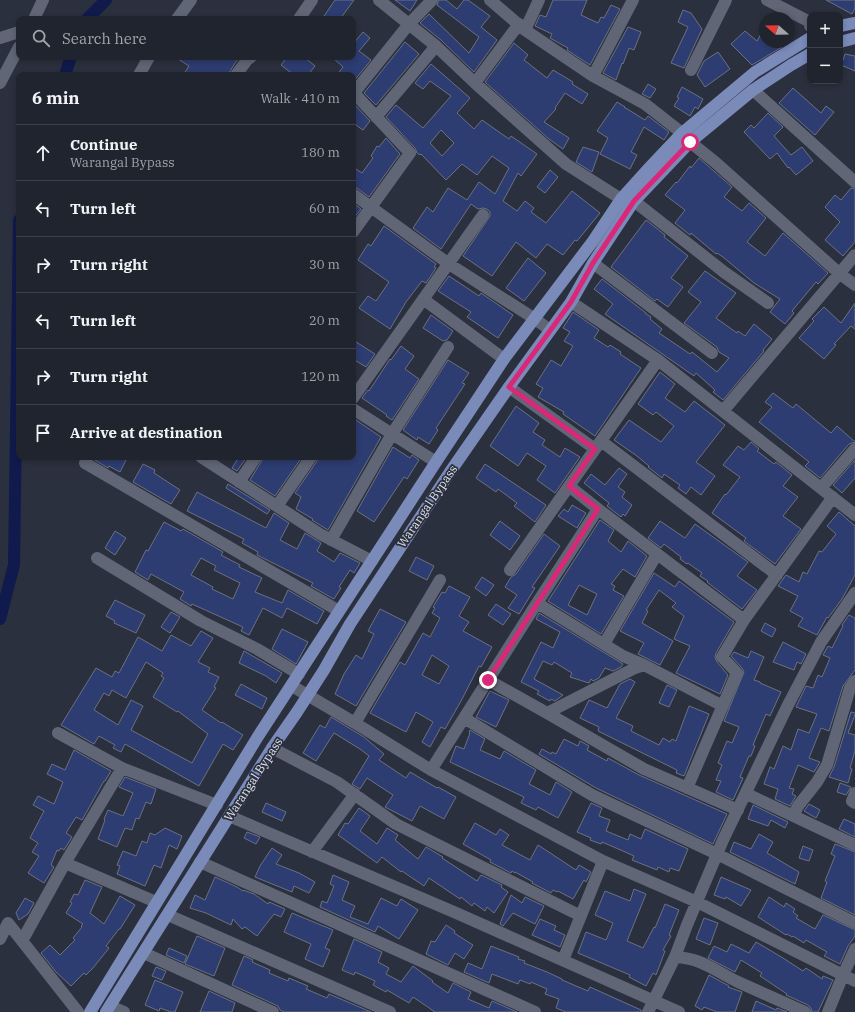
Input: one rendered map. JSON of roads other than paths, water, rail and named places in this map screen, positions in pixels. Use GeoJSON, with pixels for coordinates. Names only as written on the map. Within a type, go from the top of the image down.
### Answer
{"type":"FeatureCollection","features":[{"type":"Feature","properties":{"kind":"main road"},"geometry":{"type":"LineString","coordinates":[[843,25],[855,23]]}},
{"type":"Feature","properties":{"kind":"main road"},"geometry":{"type":"LineString","coordinates":[[90,1012],[257,738],[436,462],[504,359],[593,241],[621,199],[649,168],[686,138],[755,72],[807,40]]}},
{"type":"Feature","properties":{"kind":"main road","name":"Warangal Bypass"},"geometry":{"type":"LineString","coordinates":[[108,1009],[272,748],[308,696],[350,624],[386,568],[509,387],[571,302],[593,263],[634,201],[686,138],[753,90],[807,56]]}},
{"type":"Feature","properties":{"kind":"street"},"geometry":{"type":"LineString","coordinates":[[35,16],[43,0]]}},
{"type":"Feature","properties":{"kind":"street"},"geometry":{"type":"LineString","coordinates":[[179,16],[190,0]]}},
{"type":"Feature","properties":{"kind":"street"},"geometry":{"type":"LineString","coordinates":[[301,16],[312,0]]}},
{"type":"Feature","properties":{"kind":"street"},"geometry":{"type":"LineString","coordinates":[[380,0],[436,46],[566,164],[621,199]]}},
{"type":"Feature","properties":{"kind":"street"},"geometry":{"type":"LineString","coordinates":[[356,91],[409,24],[432,0]]}},
{"type":"Feature","properties":{"kind":"street"},"geometry":{"type":"LineString","coordinates":[[490,0],[522,27],[593,76],[645,104],[715,162],[840,274],[855,285]]}},
{"type":"Feature","properties":{"kind":"street"},"geometry":{"type":"LineString","coordinates":[[475,83],[522,27],[539,0]]}},
{"type":"Feature","properties":{"kind":"street"},"geometry":{"type":"LineString","coordinates":[[593,76],[633,0]]}},
{"type":"Feature","properties":{"kind":"street"},"geometry":{"type":"LineString","coordinates":[[691,70],[726,0]]}},
{"type":"Feature","properties":{"kind":"street"},"geometry":{"type":"LineString","coordinates":[[768,0],[807,20]]}},
{"type":"Feature","properties":{"kind":"street"},"geometry":{"type":"LineString","coordinates":[[783,0],[807,13]]}},
{"type":"Feature","properties":{"kind":"street"},"geometry":{"type":"LineString","coordinates":[[0,38],[16,33]]}},
{"type":"Feature","properties":{"kind":"street"},"geometry":{"type":"LineString","coordinates":[[376,118],[436,46]]}},
{"type":"Feature","properties":{"kind":"street"},"geometry":{"type":"LineString","coordinates":[[0,83],[16,53]]}},
{"type":"Feature","properties":{"kind":"street"},"geometry":{"type":"LineString","coordinates":[[141,72],[147,60]]}},
{"type":"Feature","properties":{"kind":"street"},"geometry":{"type":"LineString","coordinates":[[238,72],[246,60]]}},
{"type":"Feature","properties":{"kind":"street"},"geometry":{"type":"LineString","coordinates":[[753,90],[855,182]]}},
{"type":"Feature","properties":{"kind":"street"},"geometry":{"type":"LineString","coordinates":[[356,96],[410,153],[356,228]]}},
{"type":"Feature","properties":{"kind":"street"},"geometry":{"type":"LineString","coordinates":[[356,196],[448,264],[535,318],[550,330]]}},
{"type":"Feature","properties":{"kind":"street"},"geometry":{"type":"LineString","coordinates":[[634,201],[724,272],[768,303]]}},
{"type":"Feature","properties":{"kind":"street"},"geometry":{"type":"LineString","coordinates":[[356,394],[483,215]]}},
{"type":"Feature","properties":{"kind":"street"},"geometry":{"type":"LineString","coordinates":[[723,411],[855,255]]}},
{"type":"Feature","properties":{"kind":"street"},"geometry":{"type":"LineString","coordinates":[[593,263],[712,353]]}},
{"type":"Feature","properties":{"kind":"street"},"geometry":{"type":"LineString","coordinates":[[423,299],[504,359]]}},
{"type":"Feature","properties":{"kind":"street"},"geometry":{"type":"LineString","coordinates":[[571,302],[658,360],[855,515]]}},
{"type":"Feature","properties":{"kind":"street"},"geometry":{"type":"LineString","coordinates":[[331,540],[392,434],[448,347]]}},
{"type":"Feature","properties":{"kind":"street"},"geometry":{"type":"LineString","coordinates":[[510,570],[658,360]]}},
{"type":"Feature","properties":{"kind":"street"},"geometry":{"type":"LineString","coordinates":[[509,387],[598,445],[777,575]]}},
{"type":"Feature","properties":{"kind":"street"},"geometry":{"type":"LineString","coordinates":[[356,411],[436,462]]}},
{"type":"Feature","properties":{"kind":"street"},"geometry":{"type":"LineString","coordinates":[[821,488],[855,449]]}},
{"type":"Feature","properties":{"kind":"street"},"geometry":{"type":"LineString","coordinates":[[206,460],[331,540],[372,561]]}},
{"type":"Feature","properties":{"kind":"street"},"geometry":{"type":"LineString","coordinates":[[239,482],[254,460]]}},
{"type":"Feature","properties":{"kind":"street"},"geometry":{"type":"LineString","coordinates":[[277,506],[309,460]]}},
{"type":"Feature","properties":{"kind":"street"},"geometry":{"type":"LineString","coordinates":[[85,463],[339,611]]}},
{"type":"Feature","properties":{"kind":"street"},"geometry":{"type":"LineString","coordinates":[[569,486],[744,620]]}},
{"type":"Feature","properties":{"kind":"street"},"geometry":{"type":"LineString","coordinates":[[687,788],[737,672],[722,658],[744,620],[833,497]]}},
{"type":"Feature","properties":{"kind":"street"},"geometry":{"type":"LineString","coordinates":[[431,770],[598,509]]}},
{"type":"Feature","properties":{"kind":"street"},"geometry":{"type":"LineString","coordinates":[[604,644],[657,554]]}},
{"type":"Feature","properties":{"kind":"street"},"geometry":{"type":"LineString","coordinates":[[97,558],[201,621],[257,649],[299,674]]}},
{"type":"Feature","properties":{"kind":"street"},"geometry":{"type":"LineString","coordinates":[[355,723],[440,580]]}},
{"type":"Feature","properties":{"kind":"street"},"geometry":{"type":"LineString","coordinates":[[648,1012],[675,957],[717,854],[747,794],[787,707],[821,642],[855,593]]}},
{"type":"Feature","properties":{"kind":"street"},"geometry":{"type":"LineString","coordinates":[[537,603],[623,656],[644,665],[723,706]]}},
{"type":"Feature","properties":{"kind":"street"},"geometry":{"type":"LineString","coordinates":[[547,713],[635,668],[644,665]]}},
{"type":"Feature","properties":{"kind":"street"},"geometry":{"type":"LineString","coordinates":[[488,680],[644,768],[738,810]]}},
{"type":"Feature","properties":{"kind":"street"},"geometry":{"type":"LineString","coordinates":[[793,816],[798,806],[817,782],[827,765],[850,688],[855,681]]}},
{"type":"Feature","properties":{"kind":"street"},"geometry":{"type":"LineString","coordinates":[[292,686],[431,770],[603,861],[697,902],[855,981]]}},
{"type":"Feature","properties":{"kind":"street"},"geometry":{"type":"LineString","coordinates":[[464,718],[592,795],[717,854],[855,923]]}},
{"type":"Feature","properties":{"kind":"street"},"geometry":{"type":"LineString","coordinates":[[58,733],[122,768],[217,805]]}},
{"type":"Feature","properties":{"kind":"street"},"geometry":{"type":"LineString","coordinates":[[272,748],[337,782],[396,824],[581,916]]}},
{"type":"Feature","properties":{"kind":"street"},"geometry":{"type":"LineString","coordinates":[[22,941],[65,863],[122,768]]}},
{"type":"Feature","properties":{"kind":"street"},"geometry":{"type":"LineString","coordinates":[[855,793],[852,801],[855,803]]}},
{"type":"Feature","properties":{"kind":"street"},"geometry":{"type":"LineString","coordinates":[[312,852],[355,794]]}},
{"type":"Feature","properties":{"kind":"street"},"geometry":{"type":"LineString","coordinates":[[747,794],[855,845]]}},
{"type":"Feature","properties":{"kind":"street"},"geometry":{"type":"LineString","coordinates":[[229,816],[454,912],[679,1012]]}},
{"type":"Feature","properties":{"kind":"street"},"geometry":{"type":"LineString","coordinates":[[562,960],[603,861]]}},
{"type":"Feature","properties":{"kind":"street"},"geometry":{"type":"LineString","coordinates":[[200,862],[535,1012]]}},
{"type":"Feature","properties":{"kind":"street"},"geometry":{"type":"LineString","coordinates":[[65,863],[156,902]]}},
{"type":"Feature","properties":{"kind":"street"},"geometry":{"type":"LineString","coordinates":[[168,915],[390,1012]]}},
{"type":"Feature","properties":{"kind":"street"},"geometry":{"type":"LineString","coordinates":[[0,939],[8,923],[78,1012]]}},
{"type":"Feature","properties":{"kind":"street"},"geometry":{"type":"LineString","coordinates":[[828,1012],[855,949]]}},
{"type":"Feature","properties":{"kind":"street"},"geometry":{"type":"LineString","coordinates":[[144,953],[273,1012]]}},
{"type":"Feature","properties":{"kind":"street"},"geometry":{"type":"LineString","coordinates":[[675,957],[686,957],[700,961],[736,981],[805,1012]]}},
{"type":"Feature","properties":{"kind":"street"},"geometry":{"type":"LineString","coordinates":[[108,1009],[124,1012]]}},
{"type":"Feature","properties":{"kind":"waterway"},"geometry":{"type":"LineString","coordinates":[[90,16],[106,0]]}},
{"type":"Feature","properties":{"kind":"waterway"},"geometry":{"type":"LineString","coordinates":[[66,72],[70,60]]}},
{"type":"Feature","properties":{"kind":"waterway"},"geometry":{"type":"LineString","coordinates":[[0,619],[14,565],[16,427]]}}]}
